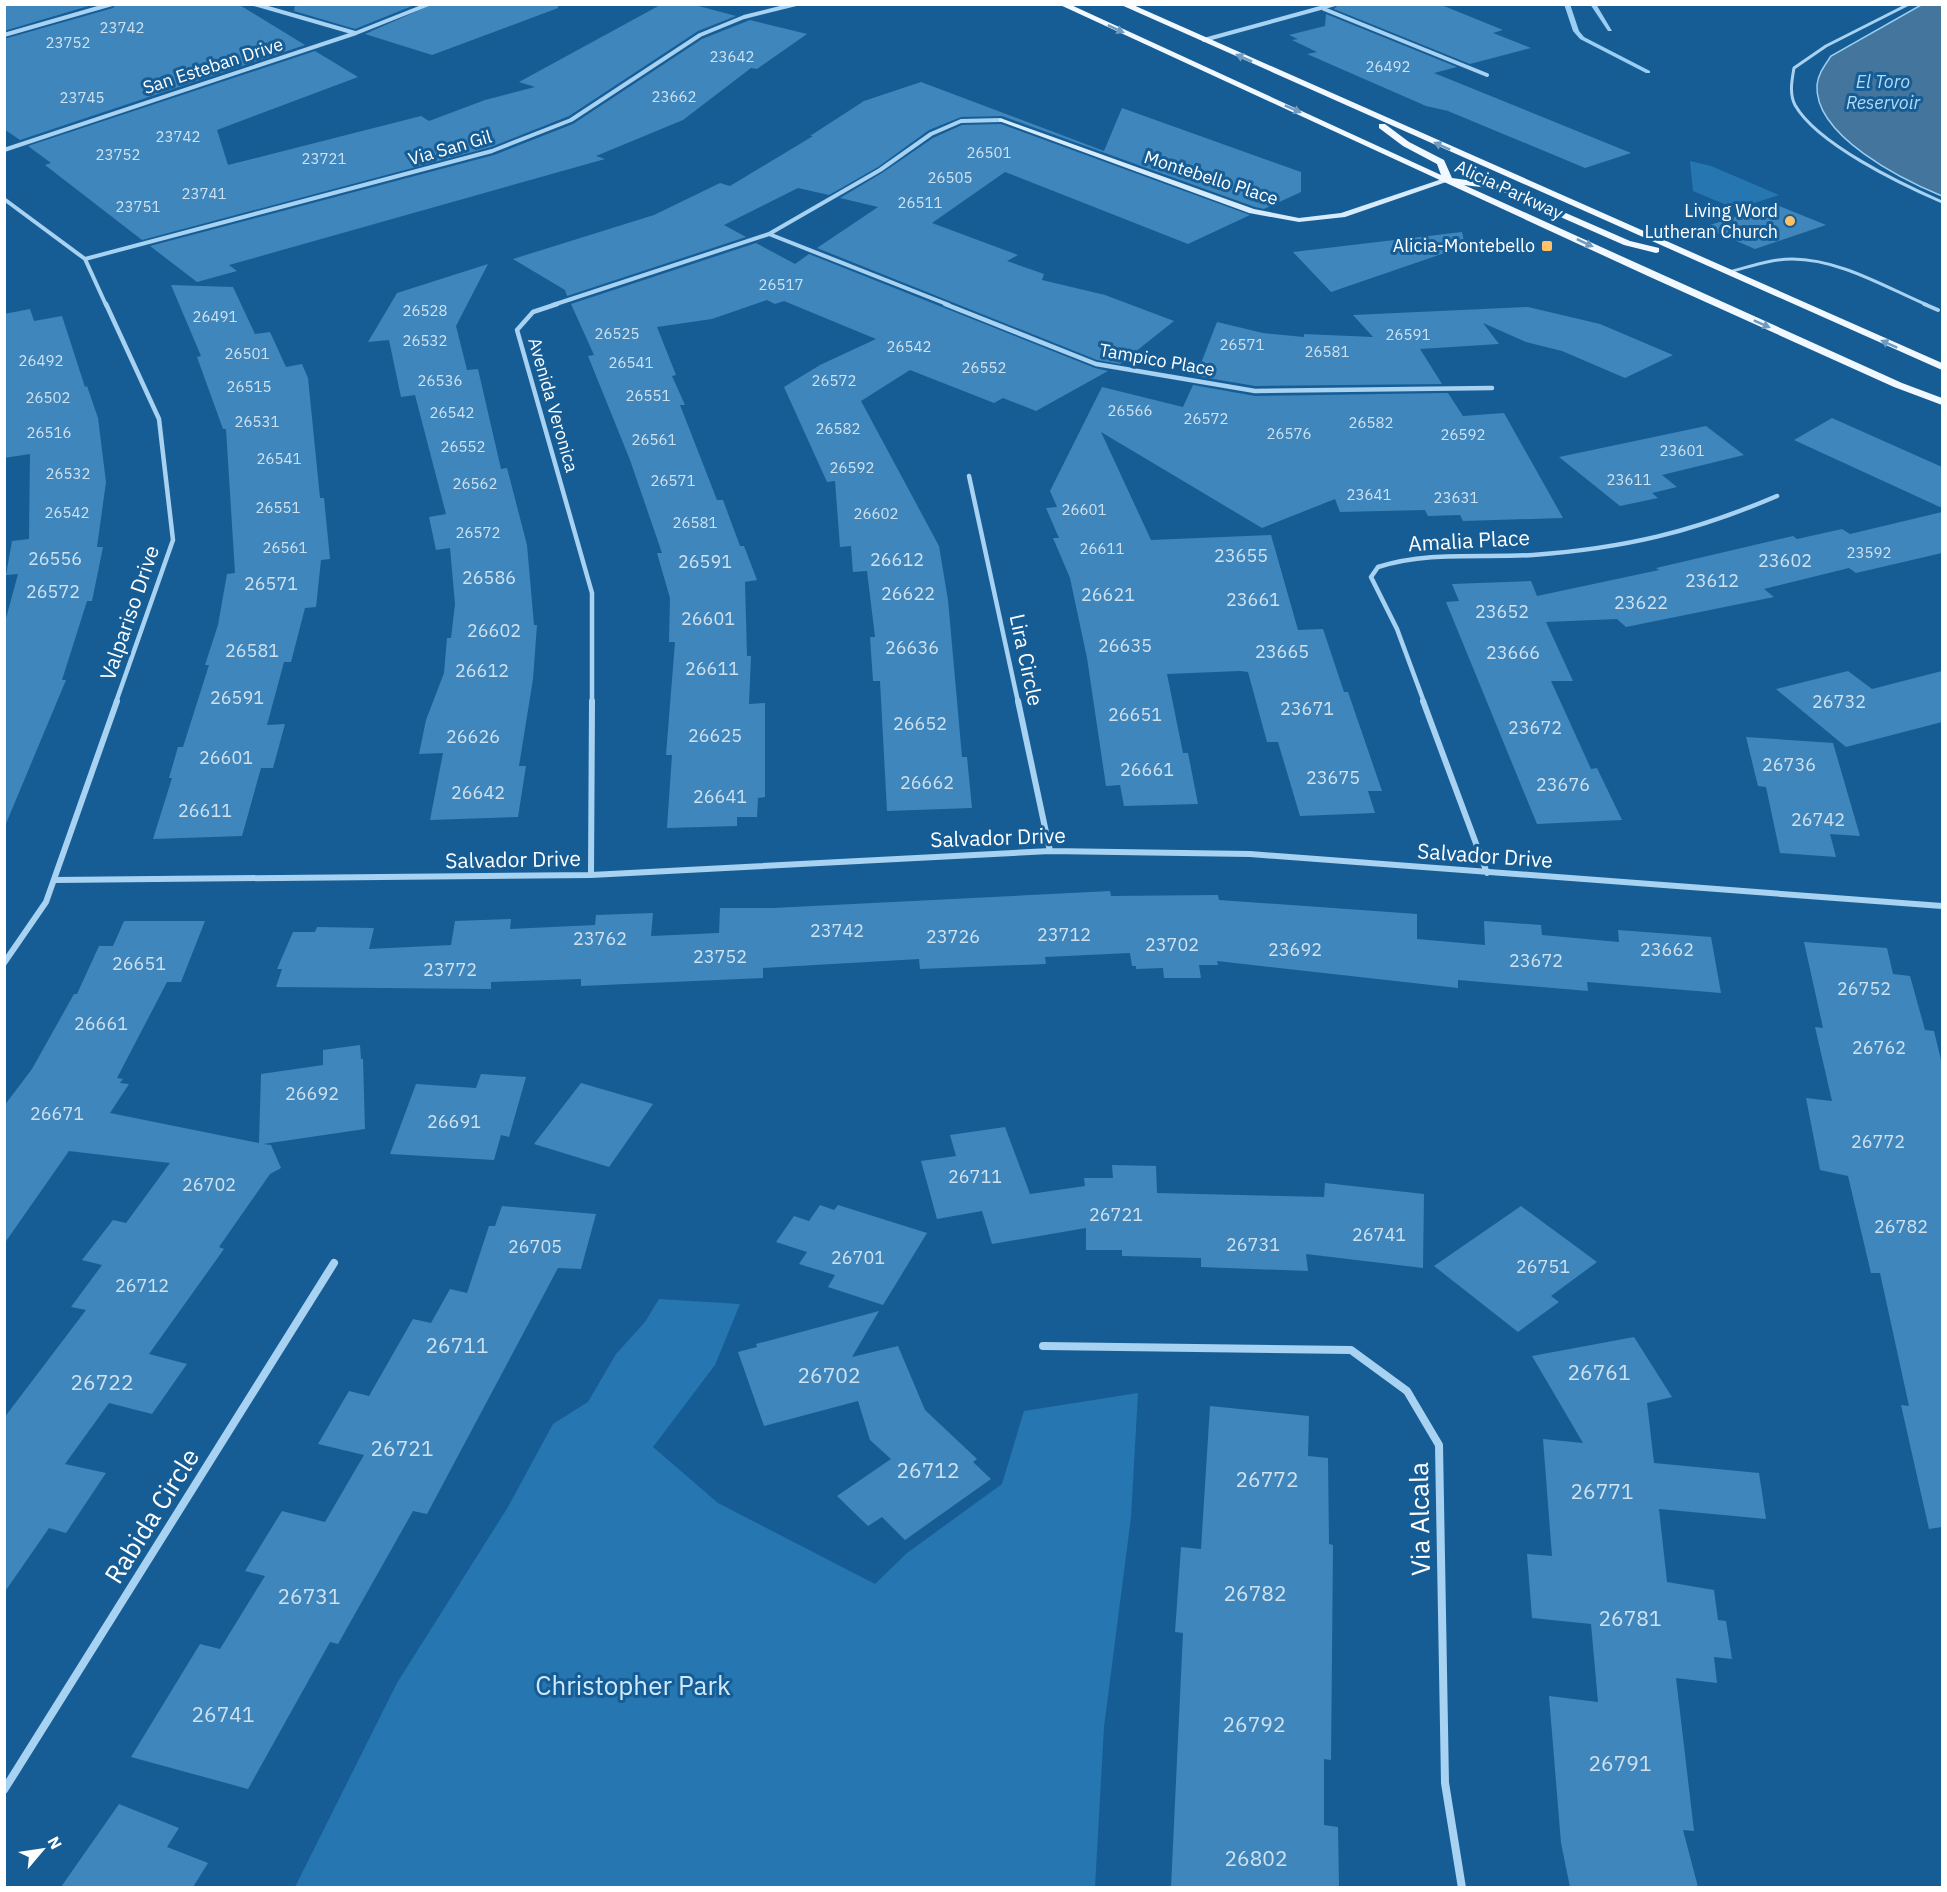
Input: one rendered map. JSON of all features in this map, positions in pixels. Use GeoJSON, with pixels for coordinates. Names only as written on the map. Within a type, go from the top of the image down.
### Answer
{"type":"FeatureCollection","features":[{"type":"Feature","properties":{"kind":"main road","name":"Alicia Parkway"},"geometry":{"type":"LineString","coordinates":[[1062,4],[1696,294],[1898,385],[1942,402]]}},
{"type":"Feature","properties":{"kind":"main road","name":"Alicia Parkway"},"geometry":{"type":"LineString","coordinates":[[1123,4],[1725,273],[1942,367]]}},
{"type":"Feature","properties":{"kind":"main road"},"geometry":{"type":"LineString","coordinates":[[1366,112],[1406,144],[1441,162],[1449,180],[1499,187],[1627,243],[1696,260]]}},
{"type":"Feature","properties":{"kind":"street"},"geometry":{"type":"LineString","coordinates":[[4,35],[112,4]]}},
{"type":"Feature","properties":{"kind":"street"},"geometry":{"type":"LineString","coordinates":[[254,4],[356,33]]}},
{"type":"Feature","properties":{"kind":"street","name":"San Esteban Drive"},"geometry":{"type":"LineString","coordinates":[[4,150],[356,33],[429,4]]}},
{"type":"Feature","properties":{"kind":"street","name":"Via San Gil"},"geometry":{"type":"LineString","coordinates":[[86,259],[492,151],[571,120],[700,35],[744,17],[796,4]]}},
{"type":"Feature","properties":{"kind":"street"},"geometry":{"type":"LineString","coordinates":[[1204,40],[1324,9],[1335,4]]}},
{"type":"Feature","properties":{"kind":"street"},"geometry":{"type":"LineString","coordinates":[[1324,9],[1487,75]]}},
{"type":"Feature","properties":{"kind":"street","name":"Montebello Place"},"geometry":{"type":"LineString","coordinates":[[1001,120],[1252,212],[1299,220],[1342,215],[1449,180]]}},
{"type":"Feature","properties":{"kind":"street","name":"Avenida Veronica"},"geometry":{"type":"LineString","coordinates":[[591,875],[592,593],[517,330],[533,312],[769,234],[880,170],[931,134],[961,121],[1001,120]]}},
{"type":"Feature","properties":{"kind":"street","name":"Valpariso Drive"},"geometry":{"type":"LineString","coordinates":[[4,199],[86,259],[159,419],[173,540],[46,902],[4,963]]}},
{"type":"Feature","properties":{"kind":"street","name":"Tampico Place"},"geometry":{"type":"LineString","coordinates":[[769,234],[1095,364],[1255,391],[1492,388]]}},
{"type":"Feature","properties":{"kind":"street","name":"Lira Circle"},"geometry":{"type":"LineString","coordinates":[[969,476],[1050,851]]}},
{"type":"Feature","properties":{"kind":"street","name":"Amalia Place"},"geometry":{"type":"LineString","coordinates":[[1487,873],[1398,629],[1371,578],[1378,567],[1424,557],[1509,556],[1592,549],[1660,536],[1725,519],[1777,496]]}},
{"type":"Feature","properties":{"kind":"street","name":"Salvador Drive"},"geometry":{"type":"LineString","coordinates":[[54,880],[591,875],[1050,851],[1250,854],[1942,906]]}},
{"type":"Feature","properties":{"kind":"street","name":"Rabida Circle"},"geometry":{"type":"LineString","coordinates":[[4,1790],[334,1263]]}},
{"type":"Feature","properties":{"kind":"street","name":"Via Alcala"},"geometry":{"type":"LineString","coordinates":[[1043,1346],[1351,1350],[1407,1391],[1439,1445],[1445,1784],[1462,1887]]}},
{"type":"Feature","properties":{"kind":"lane"},"geometry":{"type":"LineString","coordinates":[[1909,4],[1818,52],[1794,68],[1790,87],[1796,106],[1818,128],[1863,162],[1914,190],[1942,202]]}},
{"type":"Feature","properties":{"kind":"lane"},"geometry":{"type":"LineString","coordinates":[[1725,273],[1765,263],[1810,260],[1938,310]]}},
{"type":"Feature","properties":{"kind":"green space"},"geometry":{"type":"Polygon","coordinates":[[[1690,161],[1711,166],[1779,195],[1736,209],[1693,191],[1690,161]]]}},
{"type":"Feature","properties":{"kind":"green space","name":"Christopher Park"},"geometry":{"type":"Polygon","coordinates":[[[659,1299],[740,1304],[715,1365],[653,1447],[718,1503],[875,1584],[907,1553],[1002,1484],[1024,1411],[1138,1393],[1131,1517],[1104,1727],[1095,1887],[295,1887],[397,1683],[508,1507],[553,1424],[588,1402],[616,1354],[645,1322],[659,1299]]]}},
{"type":"Feature","properties":{"kind":"water","name":"El Toro Reservoir"},"geometry":{"type":"Polygon","coordinates":[[[1921,5],[1942,5],[1942,196],[1885,167],[1864,154],[1845,138],[1830,122],[1820,104],[1817,85],[1820,73],[1831,56],[1921,5]]]}},
{"type":"Feature","properties":{"kind":"building"},"geometry":{"type":"Polygon","coordinates":[[[4,4],[95,4],[4,31],[4,4]]]}},
{"type":"Feature","properties":{"kind":"building"},"geometry":{"type":"Polygon","coordinates":[[[116,4],[238,4],[305,45],[20,140],[4,129],[4,39],[113,8],[116,4]]]}},
{"type":"Feature","properties":{"kind":"building"},"geometry":{"type":"Polygon","coordinates":[[[295,4],[417,4],[355,29],[294,11],[295,4]]]}},
{"type":"Feature","properties":{"kind":"building"},"geometry":{"type":"Polygon","coordinates":[[[433,4],[558,4],[558,8],[432,55],[365,34],[433,4]]]}},
{"type":"Feature","properties":{"kind":"building"},"geometry":{"type":"Polygon","coordinates":[[[662,4],[691,4],[736,16],[698,31],[569,116],[491,147],[142,240],[45,165],[51,163],[28,146],[315,51],[358,77],[217,130],[228,165],[421,116],[429,121],[485,100],[535,87],[519,82],[662,4]]]}},
{"type":"Feature","properties":{"kind":"building"},"geometry":{"type":"Polygon","coordinates":[[[1339,4],[1439,4],[1503,30],[1493,33],[1531,48],[1470,64],[1334,9],[1339,4]]]}},
{"type":"Feature","properties":{"kind":"building"},"geometry":{"type":"Polygon","coordinates":[[[1326,14],[1457,67],[1434,73],[1631,153],[1585,168],[1448,111],[1426,106],[1307,54],[1317,52],[1292,40],[1298,39],[1289,35],[1325,26],[1326,14]]]}},
{"type":"Feature","properties":{"kind":"building"},"geometry":{"type":"Polygon","coordinates":[[[750,20],[807,34],[757,69],[751,68],[683,120],[596,156],[605,159],[229,265],[237,271],[197,282],[150,246],[494,155],[573,124],[702,39],[750,20]]]}},
{"type":"Feature","properties":{"kind":"building"},"geometry":{"type":"Polygon","coordinates":[[[921,82],[1104,151],[1122,108],[1301,172],[1301,192],[1264,209],[1002,116],[961,117],[929,130],[878,167],[829,195],[798,188],[724,225],[746,237],[567,296],[565,290],[513,259],[654,215],[720,183],[730,186],[813,136],[810,136],[864,101],[921,82]]]}},
{"type":"Feature","properties":{"kind":"building"},"geometry":{"type":"Polygon","coordinates":[[[1001,124],[1250,215],[1188,244],[1005,172],[932,223],[1018,255],[1007,261],[1044,274],[1042,280],[1105,295],[1174,321],[1120,364],[1097,360],[817,248],[878,207],[840,198],[933,138],[962,125],[1001,124]]]}},
{"type":"Feature","properties":{"kind":"building","name":"Living Word Lutheran Church"},"geometry":{"type":"Polygon","coordinates":[[[1774,204],[1826,225],[1755,249],[1704,227],[1774,204]]]}},
{"type":"Feature","properties":{"kind":"building"},"geometry":{"type":"Polygon","coordinates":[[[1462,232],[1465,246],[1331,292],[1293,252],[1462,232]]]}},
{"type":"Feature","properties":{"kind":"building"},"geometry":{"type":"Polygon","coordinates":[[[756,243],[795,264],[809,254],[1095,368],[1108,371],[1036,411],[1003,398],[994,403],[910,370],[861,401],[939,546],[948,600],[962,757],[967,757],[972,808],[887,811],[880,681],[873,681],[870,637],[875,637],[867,571],[853,572],[851,546],[840,547],[835,481],[827,482],[784,387],[820,365],[876,339],[784,301],[775,304],[767,300],[712,319],[657,327],[676,375],[672,376],[685,405],[680,405],[717,500],[723,500],[740,546],[744,546],[757,580],[745,582],[747,656],[751,656],[749,704],[765,703],[765,797],[758,798],[757,817],[737,817],[737,826],[667,828],[672,755],[666,755],[675,642],[669,642],[670,598],[657,553],[662,553],[630,460],[588,356],[594,355],[571,304],[756,243]]]}},
{"type":"Feature","properties":{"kind":"building"},"geometry":{"type":"Polygon","coordinates":[[[488,264],[456,326],[467,370],[478,369],[501,469],[507,468],[527,545],[534,625],[537,625],[533,679],[519,766],[526,766],[518,817],[430,820],[443,753],[419,754],[426,720],[444,673],[447,638],[451,638],[455,604],[450,548],[436,550],[429,517],[446,514],[415,395],[401,397],[389,340],[368,342],[397,293],[488,264]]]}},
{"type":"Feature","properties":{"kind":"building"},"geometry":{"type":"Polygon","coordinates":[[[171,285],[233,287],[255,334],[270,332],[286,367],[302,364],[308,378],[320,498],[324,498],[330,559],[321,560],[316,607],[305,608],[291,662],[284,662],[267,725],[285,724],[273,768],[261,768],[242,836],[153,839],[172,778],[169,778],[178,747],[183,747],[209,665],[205,665],[218,625],[227,574],[235,573],[226,429],[223,429],[197,357],[201,356],[171,285]]]}},
{"type":"Feature","properties":{"kind":"building"},"geometry":{"type":"Polygon","coordinates":[[[1528,307],[1600,324],[1673,355],[1625,378],[1562,351],[1526,342],[1483,323],[1499,344],[1420,349],[1442,384],[1255,386],[1196,376],[1217,322],[1263,333],[1304,337],[1304,334],[1373,337],[1353,315],[1528,307]]]}},
{"type":"Feature","properties":{"kind":"building"},"geometry":{"type":"Polygon","coordinates":[[[30,309],[34,321],[62,316],[85,387],[87,386],[98,418],[106,482],[97,547],[103,547],[92,601],[87,601],[62,680],[66,680],[5,826],[4,626],[18,574],[6,575],[12,541],[29,539],[30,454],[4,458],[4,314],[30,309]]]}},
{"type":"Feature","properties":{"kind":"building"},"geometry":{"type":"Polygon","coordinates":[[[1193,385],[1255,396],[1448,393],[1463,416],[1504,413],[1563,518],[1463,521],[1460,515],[1428,516],[1425,510],[1340,512],[1335,499],[1262,528],[1101,432],[1151,540],[1271,535],[1298,630],[1323,629],[1344,692],[1348,692],[1382,791],[1368,791],[1375,813],[1300,816],[1278,742],[1267,742],[1248,672],[1240,671],[1167,674],[1183,753],[1188,753],[1198,804],[1124,806],[1120,785],[1106,786],[1087,658],[1070,578],[1053,538],[1059,538],[1046,508],[1057,507],[1050,491],[1102,387],[1183,407],[1193,385]]]}},
{"type":"Feature","properties":{"kind":"building"},"geometry":{"type":"Polygon","coordinates":[[[1832,418],[1942,467],[1942,508],[1794,440],[1832,418]]]}},
{"type":"Feature","properties":{"kind":"building"},"geometry":{"type":"Polygon","coordinates":[[[1706,426],[1744,455],[1662,475],[1677,487],[1652,493],[1658,498],[1620,506],[1559,457],[1706,426]]]}},
{"type":"Feature","properties":{"kind":"building"},"geometry":{"type":"Polygon","coordinates":[[[1942,512],[1942,553],[1856,573],[1849,568],[1764,589],[1774,597],[1626,627],[1617,619],[1546,622],[1573,681],[1551,681],[1591,769],[1597,768],[1622,820],[1537,824],[1446,602],[1459,601],[1452,584],[1531,581],[1537,596],[1659,570],[1656,568],[1793,536],[1797,539],[1842,529],[1850,534],[1942,512]]]}},
{"type":"Feature","properties":{"kind":"building"},"geometry":{"type":"Polygon","coordinates":[[[1848,671],[1872,689],[1942,671],[1942,722],[1846,747],[1776,689],[1848,671]]]}},
{"type":"Feature","properties":{"kind":"building"},"geometry":{"type":"Polygon","coordinates":[[[1746,737],[1833,743],[1860,836],[1830,834],[1836,857],[1780,853],[1766,787],[1758,786],[1746,737]]]}},
{"type":"Feature","properties":{"kind":"building"},"geometry":{"type":"Polygon","coordinates":[[[1110,891],[1111,896],[1218,895],[1219,900],[1417,914],[1417,939],[1485,945],[1484,921],[1541,925],[1542,935],[1619,942],[1618,930],[1711,937],[1721,993],[1587,982],[1588,991],[1458,980],[1458,988],[1217,961],[1218,965],[1199,965],[1201,978],[1164,978],[1163,968],[1136,969],[1136,966],[1132,966],[1130,953],[1045,957],[1046,964],[920,969],[919,959],[763,968],[763,978],[581,986],[581,979],[491,982],[491,989],[276,987],[282,969],[277,969],[293,932],[315,932],[317,927],[374,928],[369,949],[451,945],[455,921],[511,919],[510,929],[595,925],[596,915],[653,913],[651,936],[719,933],[720,908],[773,908],[1110,891]]]}},
{"type":"Feature","properties":{"kind":"building"},"geometry":{"type":"Polygon","coordinates":[[[124,921],[205,921],[181,982],[167,982],[117,1078],[123,1079],[120,1083],[129,1084],[110,1113],[259,1143],[261,1074],[323,1065],[323,1050],[360,1045],[361,1059],[363,1059],[365,1129],[263,1144],[271,1145],[281,1168],[270,1174],[219,1247],[224,1249],[149,1354],[187,1364],[152,1414],[109,1403],[65,1464],[106,1473],[66,1533],[49,1528],[4,1593],[4,1418],[86,1310],[71,1307],[102,1265],[82,1260],[113,1220],[126,1223],[170,1163],[69,1151],[4,1244],[4,1106],[32,1069],[74,994],[77,994],[99,946],[113,946],[124,921]]]}},
{"type":"Feature","properties":{"kind":"building"},"geometry":{"type":"Polygon","coordinates":[[[1804,942],[1887,948],[1893,974],[1910,976],[1925,1030],[1934,1031],[1942,1064],[1942,1527],[1929,1529],[1901,1405],[1909,1406],[1880,1273],[1871,1273],[1848,1176],[1820,1170],[1806,1098],[1832,1101],[1815,1027],[1823,1028],[1804,942]]]}},
{"type":"Feature","properties":{"kind":"building"},"geometry":{"type":"Polygon","coordinates":[[[481,1074],[526,1077],[509,1137],[501,1135],[494,1160],[390,1154],[416,1084],[476,1088],[481,1074]]]}},
{"type":"Feature","properties":{"kind":"building"},"geometry":{"type":"Polygon","coordinates":[[[581,1083],[653,1104],[609,1167],[534,1144],[581,1083]]]}},
{"type":"Feature","properties":{"kind":"building"},"geometry":{"type":"Polygon","coordinates":[[[1005,1127],[1030,1194],[1085,1186],[1084,1178],[1113,1178],[1112,1165],[1156,1166],[1157,1193],[1324,1197],[1325,1183],[1424,1194],[1423,1268],[1306,1254],[1308,1271],[1201,1267],[1201,1258],[1122,1256],[1122,1250],[1086,1250],[1086,1228],[992,1244],[982,1211],[937,1219],[921,1161],[956,1156],[950,1135],[1005,1127]]]}},
{"type":"Feature","properties":{"kind":"building"},"geometry":{"type":"Polygon","coordinates":[[[820,1205],[834,1210],[838,1205],[927,1233],[883,1305],[828,1287],[835,1275],[799,1264],[807,1252],[776,1242],[794,1216],[809,1221],[820,1205]]]}},
{"type":"Feature","properties":{"kind":"building"},"geometry":{"type":"Polygon","coordinates":[[[502,1206],[596,1214],[581,1269],[558,1268],[427,1514],[413,1511],[338,1644],[330,1642],[248,1789],[131,1757],[200,1644],[220,1649],[265,1576],[245,1571],[282,1511],[325,1522],[364,1455],[318,1444],[349,1391],[369,1396],[413,1319],[431,1323],[450,1289],[467,1293],[489,1226],[495,1226],[502,1206]]]}},
{"type":"Feature","properties":{"kind":"building"},"geometry":{"type":"Polygon","coordinates":[[[1521,1206],[1597,1262],[1551,1296],[1559,1302],[1518,1332],[1434,1266],[1521,1206]]]}},
{"type":"Feature","properties":{"kind":"building"},"geometry":{"type":"Polygon","coordinates":[[[879,1311],[852,1357],[898,1346],[925,1410],[977,1459],[973,1462],[991,1479],[905,1540],[882,1517],[868,1526],[837,1496],[891,1459],[870,1440],[858,1401],[764,1426],[738,1352],[757,1347],[756,1344],[879,1311]]]}},
{"type":"Feature","properties":{"kind":"building"},"geometry":{"type":"Polygon","coordinates":[[[1634,1337],[1672,1397],[1647,1403],[1654,1463],[1759,1473],[1766,1519],[1659,1509],[1667,1582],[1714,1590],[1718,1620],[1726,1621],[1732,1659],[1714,1657],[1717,1683],[1676,1678],[1694,1831],[1683,1830],[1698,1887],[1570,1887],[1561,1843],[1549,1696],[1598,1702],[1591,1624],[1532,1618],[1527,1554],[1552,1556],[1543,1439],[1583,1443],[1532,1356],[1634,1337]]]}},
{"type":"Feature","properties":{"kind":"building"},"geometry":{"type":"Polygon","coordinates":[[[1210,1406],[1309,1416],[1308,1456],[1328,1458],[1329,1544],[1333,1545],[1331,1760],[1324,1759],[1324,1825],[1338,1827],[1339,1887],[1171,1887],[1183,1633],[1175,1632],[1181,1547],[1201,1549],[1210,1406]]]}},
{"type":"Feature","properties":{"kind":"building"},"geometry":{"type":"Polygon","coordinates":[[[119,1804],[179,1828],[167,1847],[208,1863],[193,1887],[61,1887],[119,1804]]]}},
{"type":"Feature","properties":{"kind":"waterway"},"geometry":{"type":"LineString","coordinates":[[1567,4],[1576,31],[1582,38],[1648,72]]}},
{"type":"Feature","properties":{"kind":"waterway"},"geometry":{"type":"LineString","coordinates":[[1593,4],[1610,30]]}},
{"type":"Feature","properties":{"kind":"place","name":"Living Word Lutheran Church"},"geometry":{"type":"Point","coordinates":[1790,221]}},
{"type":"Feature","properties":{"kind":"place","name":"Alicia-Montebello"},"geometry":{"type":"Point","coordinates":[1547,246]}}]}
